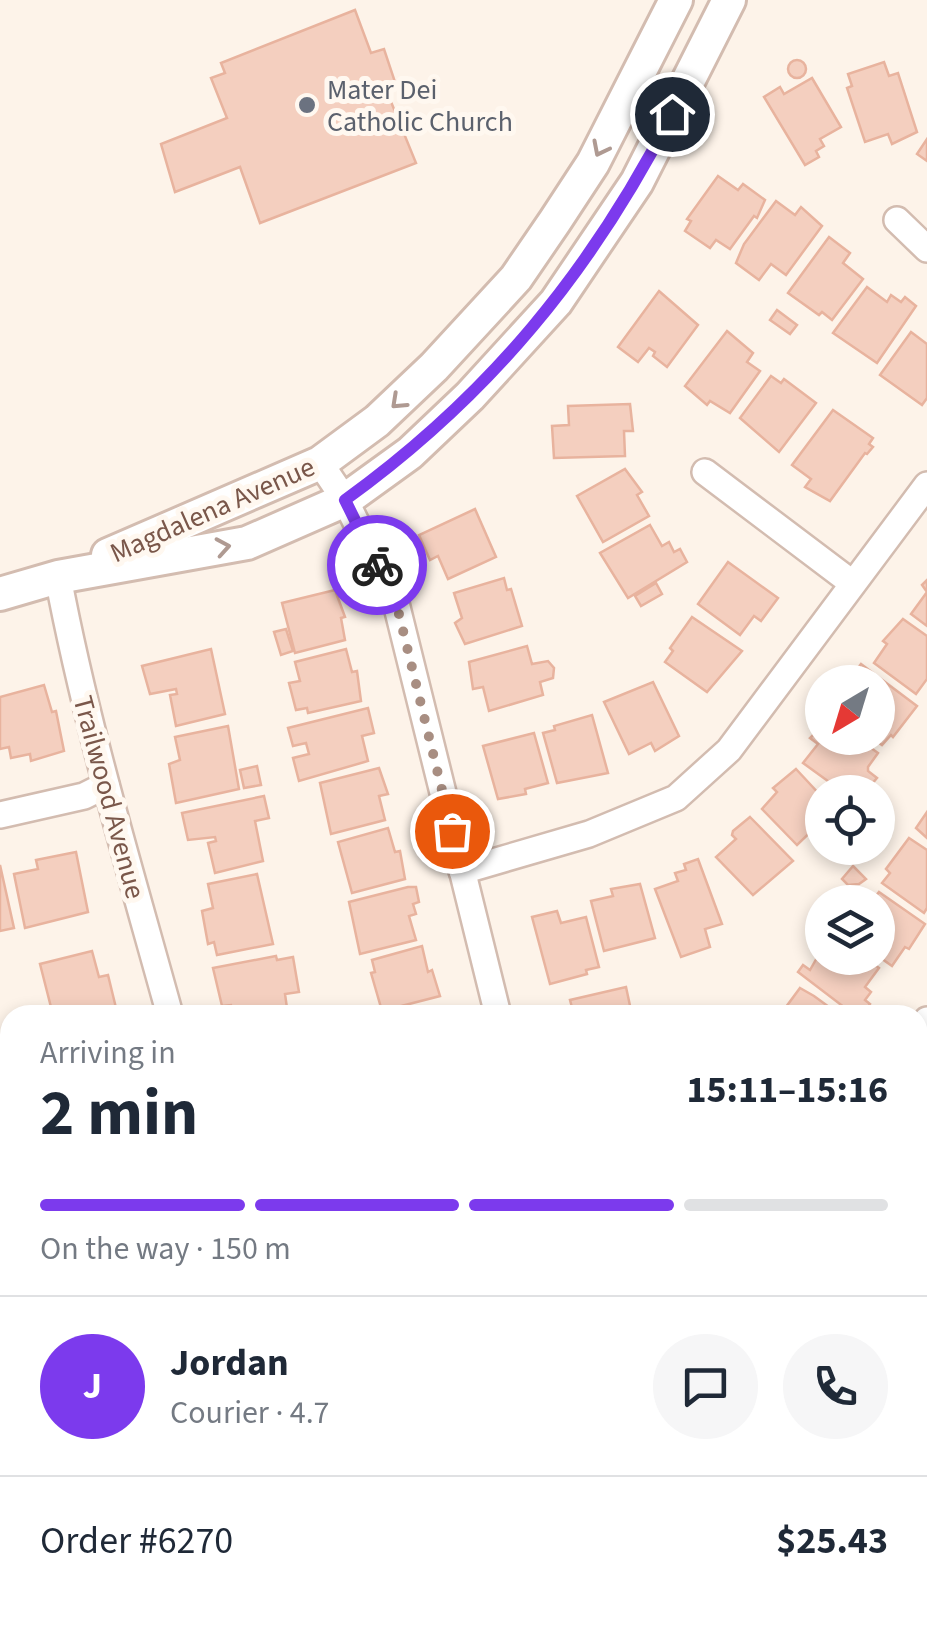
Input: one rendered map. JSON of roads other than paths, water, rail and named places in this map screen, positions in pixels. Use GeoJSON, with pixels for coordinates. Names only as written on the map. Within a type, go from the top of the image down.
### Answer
{"type":"FeatureCollection","features":[{"type":"Feature","properties":{"kind":"street","name":"Magdalena Avenue"},"geometry":{"type":"LineString","coordinates":[[58,577],[320,463],[406,394],[516,278],[593,164],[676,0]]}},
{"type":"Feature","properties":{"kind":"street","name":"Magdalena Avenue"},"geometry":{"type":"LineString","coordinates":[[0,594],[58,577],[247,543],[345,500],[410,453],[470,396],[556,302],[637,182],[729,0]]}},
{"type":"Feature","properties":{"kind":"street"},"geometry":{"type":"LineString","coordinates":[[897,220],[927,249]]}},
{"type":"Feature","properties":{"kind":"street"},"geometry":{"type":"LineString","coordinates":[[320,463],[345,500],[396,602],[495,1005]]}},
{"type":"Feature","properties":{"kind":"street"},"geometry":{"type":"LineString","coordinates":[[705,472],[852,583]]}},
{"type":"Feature","properties":{"kind":"street"},"geometry":{"type":"LineString","coordinates":[[462,872],[589,834],[676,798],[729,750],[927,485]]}},
{"type":"Feature","properties":{"kind":"street","name":"Trailwood Avenue"},"geometry":{"type":"LineString","coordinates":[[58,577],[106,785],[167,1005]]}},
{"type":"Feature","properties":{"kind":"street"},"geometry":{"type":"LineString","coordinates":[[0,815],[84,796],[106,785]]}},
{"type":"Feature","properties":{"kind":"place","name":"Mater Dei Catholic Church"},"geometry":{"type":"Point","coordinates":[307,105]}}]}
